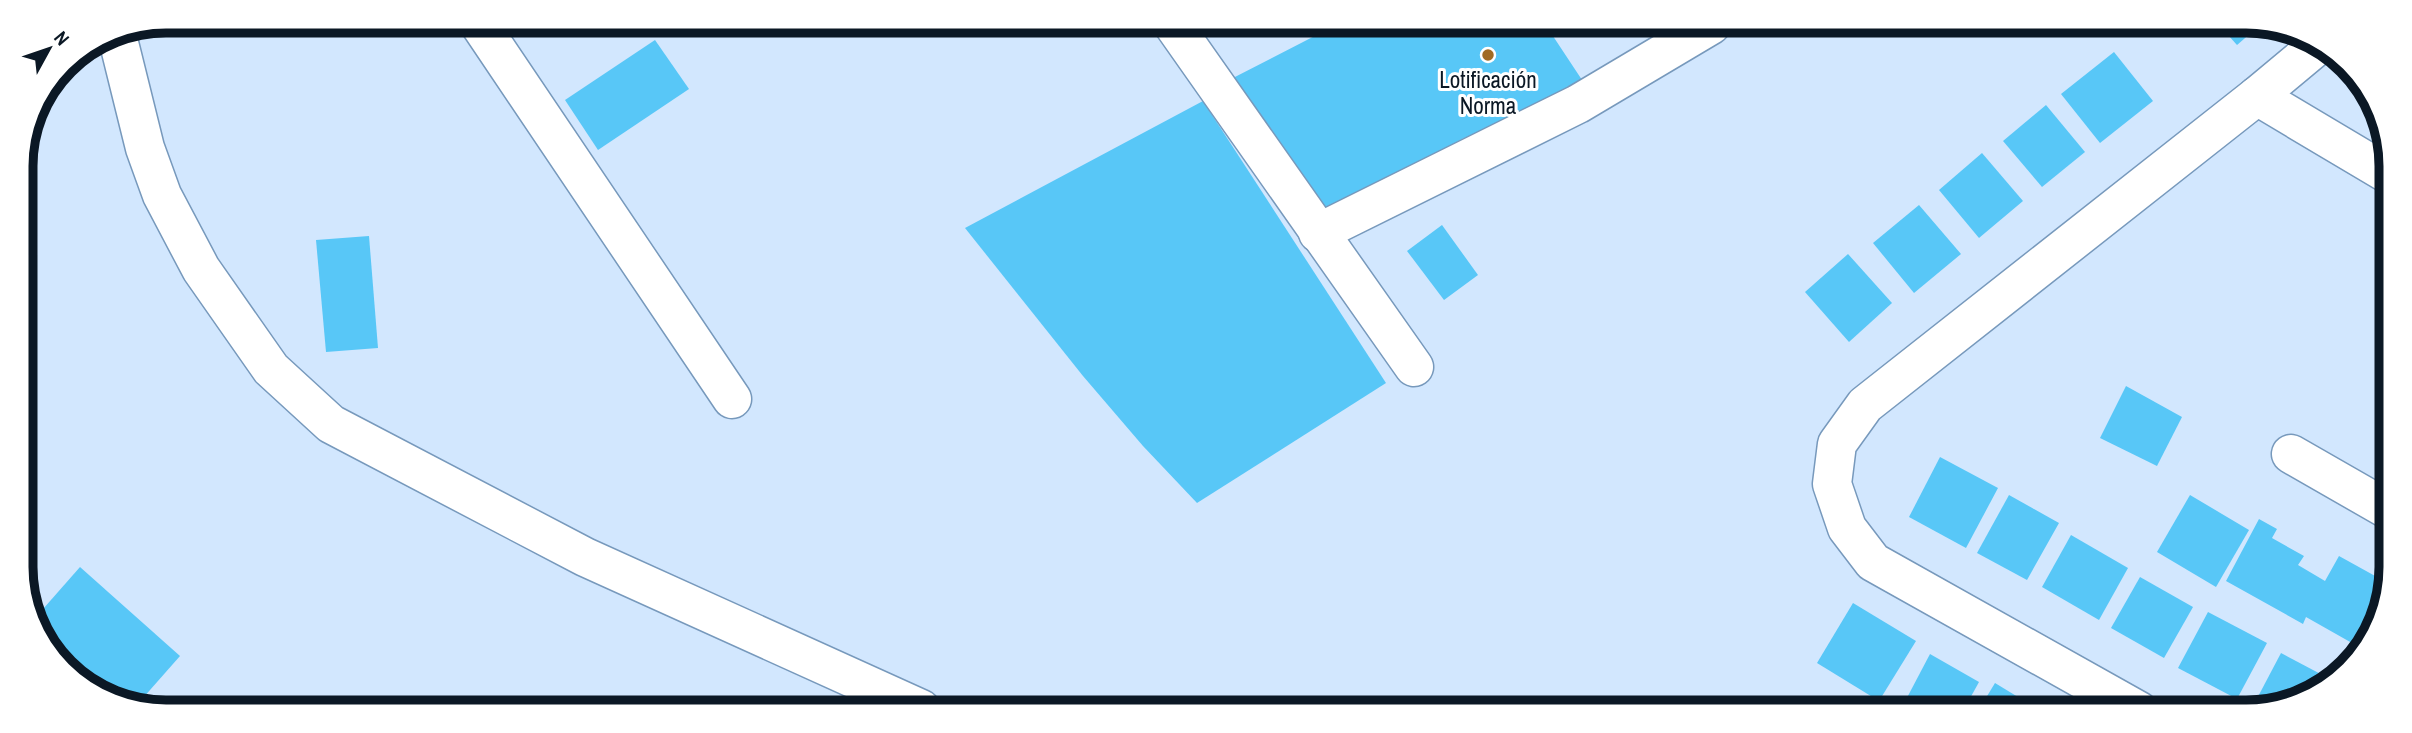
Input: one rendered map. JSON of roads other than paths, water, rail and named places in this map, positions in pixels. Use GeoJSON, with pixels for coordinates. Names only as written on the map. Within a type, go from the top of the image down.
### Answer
{"type":"FeatureCollection","features":[{"type":"Feature","properties":{"kind":"street"},"geometry":{"type":"LineString","coordinates":[[1318,233],[1578,104],[1696,33]]}},
{"type":"Feature","properties":{"kind":"street"},"geometry":{"type":"LineString","coordinates":[[486,34],[732,399]]}},
{"type":"Feature","properties":{"kind":"street"},"geometry":{"type":"LineString","coordinates":[[1178,34],[1413,367]]}},
{"type":"Feature","properties":{"kind":"street"},"geometry":{"type":"LineString","coordinates":[[119,42],[145,148],[162,195],[201,269],[271,369],[331,424],[585,557],[900,700]]}},
{"type":"Feature","properties":{"kind":"street"},"geometry":{"type":"LineString","coordinates":[[2118,699],[1873,562],[1847,528],[1832,484],[1837,444],[1865,405],[2311,51]]}},
{"type":"Feature","properties":{"kind":"street"},"geometry":{"type":"LineString","coordinates":[[2257,96],[2379,169]]}},
{"type":"Feature","properties":{"kind":"street"},"geometry":{"type":"LineString","coordinates":[[2291,454],[2379,504]]}},
{"type":"Feature","properties":{"kind":"place","name":"Lotificación Norma"},"geometry":{"type":"Point","coordinates":[1488,55]}}]}
